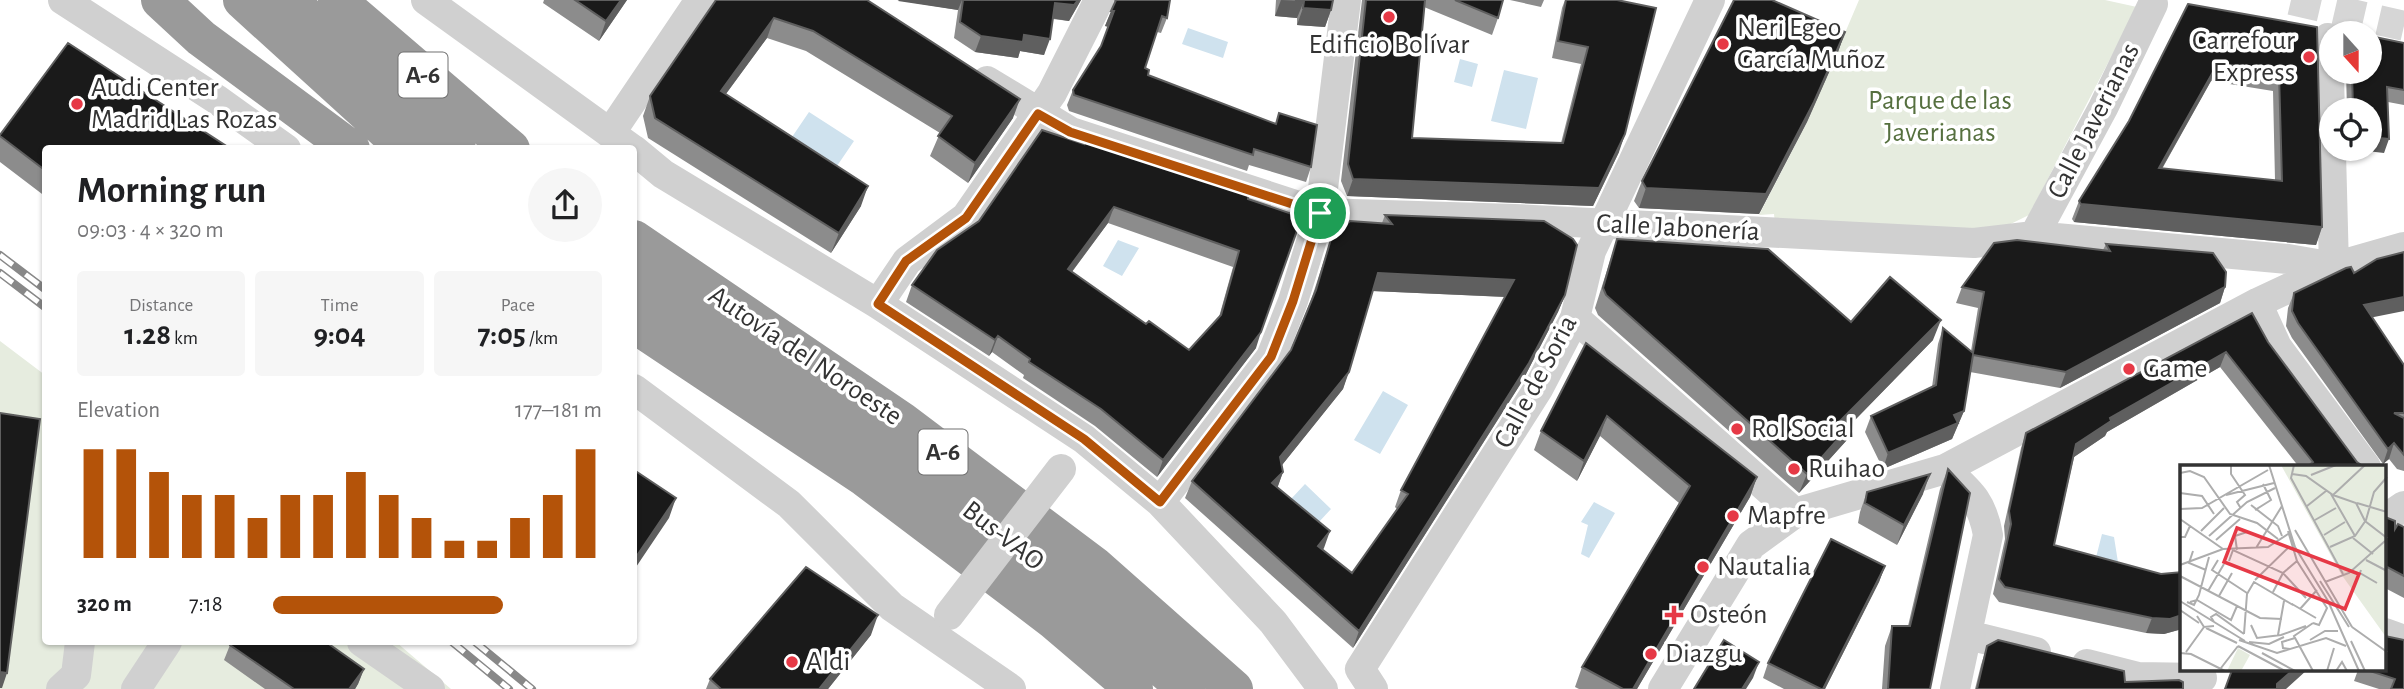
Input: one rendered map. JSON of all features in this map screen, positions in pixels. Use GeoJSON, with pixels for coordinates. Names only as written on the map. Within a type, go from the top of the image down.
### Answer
{"type":"FeatureCollection","features":[{"type":"Feature","properties":{"kind":"highway"},"geometry":{"type":"LineString","coordinates":[[160,0],[201,38],[346,145]]}},
{"type":"Feature","properties":{"kind":"highway","name":"A-6"},"geometry":{"type":"LineString","coordinates":[[242,0],[402,145]]}},
{"type":"Feature","properties":{"kind":"highway"},"geometry":{"type":"LineString","coordinates":[[289,0],[377,82],[452,145]]}},
{"type":"Feature","properties":{"kind":"highway","name":"A-6"},"geometry":{"type":"LineString","coordinates":[[337,0],[506,145]]}},
{"type":"Feature","properties":{"kind":"highway","name":"Autovía del Noroeste"},"geometry":{"type":"LineString","coordinates":[[637,241],[902,421],[1084,558],[1234,689]]}},
{"type":"Feature","properties":{"kind":"highway","name":"Bus-VAO"},"geometry":{"type":"LineString","coordinates":[[637,283],[944,491],[1068,586],[1186,689]]}},
{"type":"Feature","properties":{"kind":"highway","name":"A-6"},"geometry":{"type":"LineString","coordinates":[[637,326],[865,478],[1052,620],[1134,689]]}},
{"type":"Feature","properties":{"kind":"street"},"geometry":{"type":"LineString","coordinates":[[63,0],[216,99],[280,145]]}},
{"type":"Feature","properties":{"kind":"street"},"geometry":{"type":"LineString","coordinates":[[426,0],[626,144],[700,0]]}},
{"type":"Feature","properties":{"kind":"street"},"geometry":{"type":"LineString","coordinates":[[878,304],[906,261],[966,218],[1038,114],[1099,0]]}},
{"type":"Feature","properties":{"kind":"street"},"geometry":{"type":"LineString","coordinates":[[1160,502],[1271,357],[1293,301],[1320,213],[1346,0]]}},
{"type":"Feature","properties":{"kind":"street","name":"Calle de Soria"},"geometry":{"type":"LineString","coordinates":[[1366,679],[1538,389],[1575,318],[1591,251],[1710,0]]}},
{"type":"Feature","properties":{"kind":"street","name":"Calle Javerianas"},"geometry":{"type":"LineString","coordinates":[[2034,236],[2103,108],[2153,4]]}},
{"type":"Feature","properties":{"kind":"street","name":"Calle Jabonería"},"geometry":{"type":"LineString","coordinates":[[968,69],[1070,132],[1320,213],[1974,243],[2034,236],[2288,259],[2334,267]]}},
{"type":"Feature","properties":{"kind":"street"},"geometry":{"type":"LineString","coordinates":[[2329,84],[2334,267]]}},
{"type":"Feature","properties":{"kind":"street"},"geometry":{"type":"LineString","coordinates":[[637,153],[663,174],[878,304],[1084,439],[1160,502],[1273,622],[1323,689]]}},
{"type":"Feature","properties":{"kind":"street"},"geometry":{"type":"LineString","coordinates":[[1662,689],[1751,545],[1795,513],[1945,470],[2257,303],[2334,267],[2404,247]]}},
{"type":"Feature","properties":{"kind":"street"},"geometry":{"type":"LineString","coordinates":[[2257,303],[2277,347],[2364,465]]}},
{"type":"Feature","properties":{"kind":"street"},"geometry":{"type":"LineString","coordinates":[[1575,318],[1795,513]]}},
{"type":"Feature","properties":{"kind":"street"},"geometry":{"type":"LineString","coordinates":[[637,390],[789,504],[892,607],[940,625],[1011,689]]}},
{"type":"Feature","properties":{"kind":"street"},"geometry":{"type":"LineString","coordinates":[[940,625],[1084,439]]}},
{"type":"Feature","properties":{"kind":"street"},"geometry":{"type":"LineString","coordinates":[[1945,470],[1970,491],[1983,510],[1988,535],[1955,689]]}},
{"type":"Feature","properties":{"kind":"street"},"geometry":{"type":"LineString","coordinates":[[2386,518],[2404,506]]}},
{"type":"Feature","properties":{"kind":"street"},"geometry":{"type":"LineString","coordinates":[[2386,633],[2404,639]]}},
{"type":"Feature","properties":{"kind":"street"},"geometry":{"type":"LineString","coordinates":[[1968,635],[2138,677],[2206,679]]}},
{"type":"Feature","properties":{"kind":"street"},"geometry":{"type":"LineString","coordinates":[[61,689],[76,675],[80,645]]}},
{"type":"Feature","properties":{"kind":"street"},"geometry":{"type":"LineString","coordinates":[[136,689],[165,645]]}},
{"type":"Feature","properties":{"kind":"street"},"geometry":{"type":"LineString","coordinates":[[366,645],[430,689]]}},
{"type":"Feature","properties":{"kind":"green space","name":"Parque de las Javerianas"},"geometry":{"type":"Polygon","coordinates":[[[1859,0],[2105,0],[2137,7],[2029,215],[1984,237],[1775,224],[1774,214],[1759,215],[1807,122],[1859,0]]]}},
{"type":"Feature","properties":{"kind":"green space"},"geometry":{"type":"Polygon","coordinates":[[[0,341],[42,373],[42,645],[400,645],[451,689],[0,689],[0,341]]]}},
{"type":"Feature","properties":{"kind":"water"},"geometry":{"type":"Polygon","coordinates":[[[1188,28],[1228,42],[1223,58],[1182,44],[1188,28]]]}},
{"type":"Feature","properties":{"kind":"water"},"geometry":{"type":"Polygon","coordinates":[[[1460,59],[1478,64],[1472,87],[1454,82],[1460,59]]]}},
{"type":"Feature","properties":{"kind":"water"},"geometry":{"type":"Polygon","coordinates":[[[1504,70],[1538,78],[1526,129],[1491,121],[1504,70]]]}},
{"type":"Feature","properties":{"kind":"water"},"geometry":{"type":"Polygon","coordinates":[[[809,112],[854,141],[837,166],[792,137],[809,112]]]}},
{"type":"Feature","properties":{"kind":"water"},"geometry":{"type":"Polygon","coordinates":[[[1118,240],[1139,248],[1122,276],[1103,266],[1118,240]]]}},
{"type":"Feature","properties":{"kind":"water"},"geometry":{"type":"Polygon","coordinates":[[[1383,391],[1408,405],[1380,454],[1354,440],[1383,391]]]}},
{"type":"Feature","properties":{"kind":"water"},"geometry":{"type":"Polygon","coordinates":[[[1305,484],[1331,509],[1318,523],[1291,499],[1305,484]]]}},
{"type":"Feature","properties":{"kind":"water"},"geometry":{"type":"Polygon","coordinates":[[[1594,502],[1615,513],[1589,558],[1581,554],[1588,525],[1581,522],[1594,502]]]}},
{"type":"Feature","properties":{"kind":"water"},"geometry":{"type":"Polygon","coordinates":[[[2102,534],[2114,537],[2120,575],[2093,569],[2102,534]]]}},
{"type":"Feature","properties":{"kind":"building"},"geometry":{"type":"Polygon","coordinates":[[[575,0],[621,0],[606,21],[575,0]]]}},
{"type":"Feature","properties":{"kind":"building"},"geometry":{"type":"Polygon","coordinates":[[[716,0],[867,0],[1020,99],[975,163],[938,136],[952,116],[813,31],[774,18],[721,91],[868,186],[839,233],[655,118],[650,96],[716,0]]]}},
{"type":"Feature","properties":{"kind":"building"},"geometry":{"type":"Polygon","coordinates":[[[963,0],[1078,0],[1074,5],[1055,3],[1050,39],[1024,35],[1023,42],[981,36],[960,22],[963,0]]]}},
{"type":"Feature","properties":{"kind":"building"},"geometry":{"type":"Polygon","coordinates":[[[1116,0],[1170,0],[1167,18],[1162,16],[1145,68],[1149,70],[1148,75],[1276,124],[1279,113],[1317,125],[1311,167],[1254,149],[1253,155],[1074,95],[1073,90],[1101,46],[1116,0]]]}},
{"type":"Feature","properties":{"kind":"building"},"geometry":{"type":"Polygon","coordinates":[[[1295,0],[1333,0],[1331,10],[1303,8],[1304,1],[1295,0]]]}},
{"type":"Feature","properties":{"kind":"building"},"geometry":{"type":"Polygon","coordinates":[[[1366,0],[1425,0],[1412,138],[1563,143],[1588,47],[1558,41],[1566,0],[1617,0],[1656,8],[1625,134],[1599,188],[1353,179],[1348,164],[1366,0]]]}},
{"type":"Feature","properties":{"kind":"building"},"geometry":{"type":"Polygon","coordinates":[[[1455,0],[1503,0],[1498,18],[1455,0]]]}},
{"type":"Feature","properties":{"kind":"building"},"geometry":{"type":"Polygon","coordinates":[[[1734,0],[1772,0],[1845,32],[1814,102],[1766,194],[1646,188],[1642,181],[1734,0]]]}},
{"type":"Feature","properties":{"kind":"building"},"geometry":{"type":"Polygon","coordinates":[[[2188,4],[2317,27],[2322,227],[2081,204],[2079,201],[2129,121],[2188,4]],[[2218,63],[2159,168],[2282,181],[2279,73],[2218,63]]]}},
{"type":"Feature","properties":{"kind":"building"},"geometry":{"type":"Polygon","coordinates":[[[2382,38],[2404,43],[2404,90],[2387,87],[2389,139],[2382,138],[2382,98],[2353,98],[2352,84],[2382,84],[2382,38]]]}},
{"type":"Feature","properties":{"kind":"building","name":"Audi Center Madrid Las Rozas"},"geometry":{"type":"Polygon","coordinates":[[[68,43],[225,145],[42,145],[42,168],[0,135],[68,43]]]}},
{"type":"Feature","properties":{"kind":"building"},"geometry":{"type":"Polygon","coordinates":[[[1042,130],[1084,144],[1083,136],[1249,190],[1248,199],[1295,215],[1299,225],[1261,332],[1163,460],[1101,409],[1029,362],[1030,359],[998,336],[995,340],[912,285],[937,250],[979,221],[1042,130]],[[1114,207],[1068,269],[1146,324],[1149,321],[1189,350],[1221,315],[1239,251],[1114,207]]]}},
{"type":"Feature","properties":{"kind":"building"},"geometry":{"type":"Polygon","coordinates":[[[1385,215],[1544,221],[1573,239],[1577,245],[1565,295],[1529,363],[1359,631],[1192,481],[1291,350],[1316,290],[1331,239],[1350,221],[1392,224],[1385,215]],[[1378,273],[1349,372],[1280,457],[1283,472],[1272,483],[1330,531],[1318,546],[1352,573],[1408,494],[1401,490],[1514,280],[1378,273]]]}},
{"type":"Feature","properties":{"kind":"building"},"geometry":{"type":"Polygon","coordinates":[[[1617,239],[1768,249],[1851,322],[1890,277],[1941,320],[1830,431],[1854,421],[1807,474],[1606,295],[1603,288],[1617,239]]]}},
{"type":"Feature","properties":{"kind":"building"},"geometry":{"type":"Polygon","coordinates":[[[2017,240],[2110,251],[2106,244],[2213,253],[2226,272],[2225,287],[2066,372],[1973,355],[1964,411],[1954,415],[1958,423],[1888,453],[1871,416],[1936,385],[1943,328],[1973,353],[1984,292],[1962,287],[1994,243],[2017,240]]]}},
{"type":"Feature","properties":{"kind":"building"},"geometry":{"type":"Polygon","coordinates":[[[2404,252],[2404,297],[2364,305],[2404,365],[2404,413],[2394,413],[2404,418],[2404,455],[2394,443],[2388,449],[2292,311],[2294,293],[2346,268],[2351,267],[2354,273],[2377,259],[2404,252]]]}},
{"type":"Feature","properties":{"kind":"building"},"geometry":{"type":"Polygon","coordinates":[[[2252,313],[2268,342],[2361,465],[2309,465],[2313,462],[2226,352],[2110,418],[2111,421],[2076,444],[2054,545],[2161,574],[2180,572],[2180,616],[2170,619],[2152,618],[2005,587],[1999,579],[2011,524],[2009,511],[2026,433],[2252,313]]]}},
{"type":"Feature","properties":{"kind":"building"},"geometry":{"type":"Polygon","coordinates":[[[1586,343],[1757,477],[1633,689],[1623,689],[1582,667],[1690,486],[1607,416],[1584,461],[1541,431],[1586,343]]]}},
{"type":"Feature","properties":{"kind":"building"},"geometry":{"type":"Polygon","coordinates":[[[0,413],[40,419],[7,673],[0,672],[0,413]]]}},
{"type":"Feature","properties":{"kind":"building"},"geometry":{"type":"Polygon","coordinates":[[[1948,469],[1970,493],[1930,689],[1888,689],[1892,626],[1910,626],[1948,469]]]}},
{"type":"Feature","properties":{"kind":"building"},"geometry":{"type":"Polygon","coordinates":[[[637,472],[676,498],[637,556],[637,472]]]}},
{"type":"Feature","properties":{"kind":"building"},"geometry":{"type":"Polygon","coordinates":[[[1930,474],[1904,525],[1865,503],[1867,492],[1930,474]]]}},
{"type":"Feature","properties":{"kind":"building"},"geometry":{"type":"Polygon","coordinates":[[[2386,517],[2395,521],[2395,529],[2398,524],[2404,527],[2404,576],[2386,567],[2386,517]]]}},
{"type":"Feature","properties":{"kind":"building"},"geometry":{"type":"Polygon","coordinates":[[[1831,539],[1885,566],[1821,689],[1768,663],[1831,539]]]}},
{"type":"Feature","properties":{"kind":"building","name":"Aldi"},"geometry":{"type":"Polygon","coordinates":[[[806,567],[878,615],[819,689],[721,689],[710,679],[806,567]]]}},
{"type":"Feature","properties":{"kind":"building"},"geometry":{"type":"Polygon","coordinates":[[[2386,636],[2404,640],[2404,689],[2391,689],[2395,679],[2373,672],[2386,672],[2386,636]]]}},
{"type":"Feature","properties":{"kind":"building"},"geometry":{"type":"Polygon","coordinates":[[[1724,640],[1759,662],[1742,689],[1694,689],[1724,640]]]}},
{"type":"Feature","properties":{"kind":"building"},"geometry":{"type":"Polygon","coordinates":[[[1998,640],[2124,671],[2125,682],[2179,680],[2183,682],[2183,689],[1977,689],[1987,646],[1998,640]]]}},
{"type":"Feature","properties":{"kind":"building"},"geometry":{"type":"Polygon","coordinates":[[[230,645],[330,645],[364,669],[349,689],[294,689],[230,645]]]}},
{"type":"Feature","properties":{"kind":"building"},"geometry":{"type":"Polygon","coordinates":[[[2231,672],[2291,672],[2277,684],[2277,689],[2225,689],[2231,672]]]}},
{"type":"Feature","properties":{"kind":"tunnel"},"geometry":{"type":"LineString","coordinates":[[2291,0],[2404,26]]}},
{"type":"Feature","properties":{"kind":"railway"},"geometry":{"type":"LineString","coordinates":[[0,255],[42,287]]}},
{"type":"Feature","properties":{"kind":"railway"},"geometry":{"type":"LineString","coordinates":[[0,273],[42,305]]}},
{"type":"Feature","properties":{"kind":"railway"},"geometry":{"type":"LineString","coordinates":[[456,645],[509,689]]}},
{"type":"Feature","properties":{"kind":"railway"},"geometry":{"type":"LineString","coordinates":[[479,645],[532,689]]}},
{"type":"Feature","properties":{"kind":"place","name":"Edificio Bolívar"},"geometry":{"type":"Point","coordinates":[1389,17]}},
{"type":"Feature","properties":{"kind":"place","name":"Neri Egeo García Muñoz"},"geometry":{"type":"Point","coordinates":[1723,44]}},
{"type":"Feature","properties":{"kind":"place","name":"Carrefour Express"},"geometry":{"type":"Point","coordinates":[2309,57]}},
{"type":"Feature","properties":{"kind":"place","name":"Audi Center Madrid Las Rozas"},"geometry":{"type":"Point","coordinates":[77,104]}},
{"type":"Feature","properties":{"kind":"place","name":"Game"},"geometry":{"type":"Point","coordinates":[2129,369]}},
{"type":"Feature","properties":{"kind":"place","name":"Rol Social"},"geometry":{"type":"Point","coordinates":[1737,429]}},
{"type":"Feature","properties":{"kind":"place","name":"Ruihao"},"geometry":{"type":"Point","coordinates":[1794,469]}},
{"type":"Feature","properties":{"kind":"place","name":"Mapfre"},"geometry":{"type":"Point","coordinates":[1733,516]}},
{"type":"Feature","properties":{"kind":"place","name":"Nautalia"},"geometry":{"type":"Point","coordinates":[1703,567]}},
{"type":"Feature","properties":{"kind":"place","name":"Osteón"},"geometry":{"type":"Point","coordinates":[1674,615]}},
{"type":"Feature","properties":{"kind":"place","name":"Diazgu"},"geometry":{"type":"Point","coordinates":[1651,654]}},
{"type":"Feature","properties":{"kind":"place","name":"Aldi"},"geometry":{"type":"Point","coordinates":[792,662]}},
{"type":"Feature","properties":{"kind":"route"},"geometry":{"type":"LineString","coordinates":[[1038,114],[1070,132],[1320,213],[1293,301],[1271,357],[1160,502],[1084,439],[878,304],[906,261],[966,218],[1038,114]]}}]}
